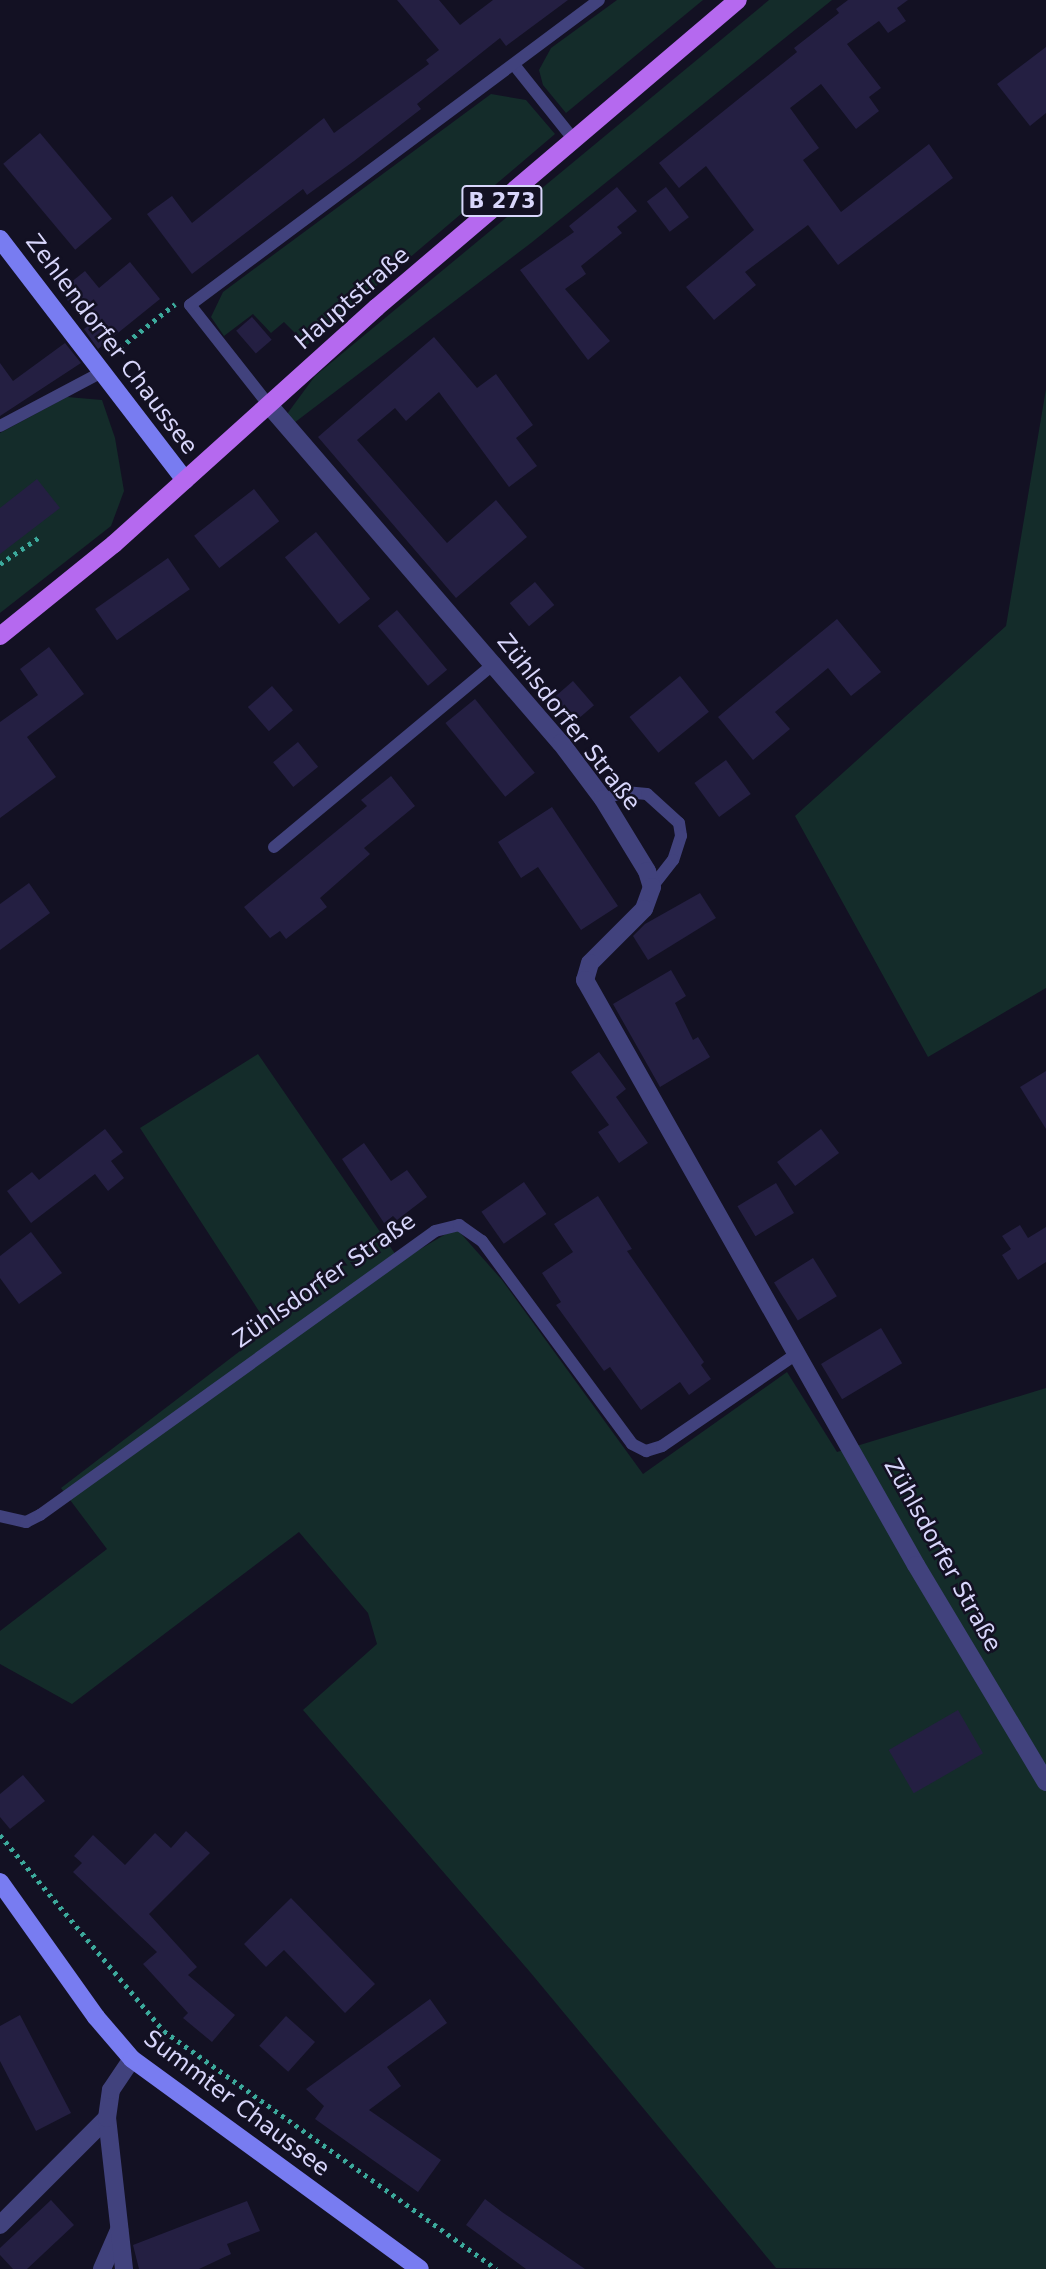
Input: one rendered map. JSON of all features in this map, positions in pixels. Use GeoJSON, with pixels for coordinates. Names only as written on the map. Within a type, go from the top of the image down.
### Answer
{"type":"FeatureCollection","features":[{"type":"Feature","properties":{"kind":"main road","name":"Hauptstraße"},"geometry":{"type":"LineString","coordinates":[[0,636],[106,551],[268,404],[738,0]]}},
{"type":"Feature","properties":{"kind":"main road","name":"Zehlendorfer Chaussee"},"geometry":{"type":"LineString","coordinates":[[0,239],[104,364],[184,480]]}},
{"type":"Feature","properties":{"kind":"main road","name":"Summter Chaussee"},"geometry":{"type":"LineString","coordinates":[[0,1882],[96,2017],[132,2059],[420,2269]]}},
{"type":"Feature","properties":{"kind":"street","name":"Zühlsdorfer Straße"},"geometry":{"type":"LineString","coordinates":[[268,404],[495,663],[603,799],[652,887],[644,909],[590,963],[585,980],[1046,1782]]}},
{"type":"Feature","properties":{"kind":"street"},"geometry":{"type":"LineString","coordinates":[[124,2269],[107,2118],[111,2090],[132,2059]]}},
{"type":"Feature","properties":{"kind":"street"},"geometry":{"type":"LineString","coordinates":[[0,2225],[107,2118]]}},
{"type":"Feature","properties":{"kind":"street"},"geometry":{"type":"LineString","coordinates":[[102,2269],[118,2230]]}},
{"type":"Feature","properties":{"kind":"lane"},"geometry":{"type":"LineString","coordinates":[[268,404],[190,305],[515,66],[599,0]]}},
{"type":"Feature","properties":{"kind":"lane"},"geometry":{"type":"LineString","coordinates":[[515,66],[575,140]]}},
{"type":"Feature","properties":{"kind":"lane"},"geometry":{"type":"LineString","coordinates":[[0,426],[68,386],[91,381],[104,364]]}},
{"type":"Feature","properties":{"kind":"lane"},"geometry":{"type":"LineString","coordinates":[[274,847],[495,663]]}},
{"type":"Feature","properties":{"kind":"lane"},"geometry":{"type":"LineString","coordinates":[[603,799],[625,793],[647,794],[679,823],[681,836],[673,860],[652,887]]}},
{"type":"Feature","properties":{"kind":"lane","name":"Zühlsdorfer Straße"},"geometry":{"type":"LineString","coordinates":[[0,1516],[26,1522],[40,1515],[435,1231],[459,1225],[482,1241],[632,1444],[646,1451],[662,1446],[798,1353]]}},
{"type":"Feature","properties":{"kind":"path"},"geometry":{"type":"LineString","coordinates":[[104,364],[183,297]]}},
{"type":"Feature","properties":{"kind":"path"},"geometry":{"type":"LineString","coordinates":[[0,564],[41,536]]}},
{"type":"Feature","properties":{"kind":"path"},"geometry":{"type":"LineString","coordinates":[[0,1835],[164,2031],[497,2269]]}},
{"type":"Feature","properties":{"kind":"green space"},"geometry":{"type":"Polygon","coordinates":[[[617,0],[703,0],[566,113],[543,85],[539,70],[551,48],[617,0]]]}},
{"type":"Feature","properties":{"kind":"green space"},"geometry":{"type":"Polygon","coordinates":[[[769,0],[832,0],[531,243],[290,426],[287,414],[315,376],[769,0]]]}},
{"type":"Feature","properties":{"kind":"green space"},"geometry":{"type":"Polygon","coordinates":[[[491,94],[526,100],[555,134],[307,345],[284,322],[271,333],[253,314],[224,336],[211,317],[223,292],[491,94]]]}},
{"type":"Feature","properties":{"kind":"green space"},"geometry":{"type":"Polygon","coordinates":[[[1046,389],[1046,988],[928,1057],[795,816],[1006,626],[1046,389]]]}},
{"type":"Feature","properties":{"kind":"green space"},"geometry":{"type":"Polygon","coordinates":[[[67,397],[102,400],[115,438],[124,491],[111,526],[0,613],[0,433],[67,397]]]}},
{"type":"Feature","properties":{"kind":"green space"},"geometry":{"type":"Polygon","coordinates":[[[258,1054],[400,1261],[456,1228],[502,1280],[643,1474],[787,1372],[837,1452],[1046,1388],[1046,2269],[776,2268],[530,1972],[303,1710],[377,1644],[368,1613],[299,1532],[72,1704],[0,1664],[0,1631],[107,1549],[61,1488],[270,1328],[140,1128],[258,1054]]]}},
{"type":"Feature","properties":{"kind":"building"},"geometry":{"type":"Polygon","coordinates":[[[397,0],[439,0],[460,25],[493,0],[568,0],[506,46],[500,38],[417,104],[421,109],[354,161],[307,195],[303,189],[192,274],[147,214],[172,196],[192,223],[324,118],[334,133],[429,64],[426,60],[439,50],[397,0]]]}},
{"type":"Feature","properties":{"kind":"building"},"geometry":{"type":"Polygon","coordinates":[[[848,0],[908,0],[897,8],[906,21],[888,33],[879,21],[847,44],[881,88],[869,97],[879,111],[856,129],[821,84],[790,108],[819,148],[803,160],[841,212],[929,144],[953,178],[838,265],[808,225],[745,272],[756,285],[714,320],[686,287],[754,230],[706,166],[679,188],[659,163],[797,52],[794,48],[839,13],[836,9],[848,0]]]}},
{"type":"Feature","properties":{"kind":"building"},"geometry":{"type":"Polygon","coordinates":[[[1046,47],[1046,113],[1030,126],[997,84],[1046,47]]]}},
{"type":"Feature","properties":{"kind":"building"},"geometry":{"type":"Polygon","coordinates":[[[40,133],[112,219],[75,250],[3,164],[40,133]]]}},
{"type":"Feature","properties":{"kind":"building"},"geometry":{"type":"Polygon","coordinates":[[[617,187],[637,211],[617,227],[622,233],[581,266],[586,274],[565,289],[610,341],[588,360],[520,270],[574,232],[569,226],[617,187]]]}},
{"type":"Feature","properties":{"kind":"building"},"geometry":{"type":"Polygon","coordinates":[[[666,187],[689,217],[670,232],[647,201],[666,187]]]}},
{"type":"Feature","properties":{"kind":"building"},"geometry":{"type":"Polygon","coordinates":[[[130,262],[160,299],[98,349],[84,329],[88,326],[60,291],[85,271],[99,288],[130,262]]]}},
{"type":"Feature","properties":{"kind":"building"},"geometry":{"type":"Polygon","coordinates":[[[252,317],[272,340],[256,353],[236,331],[252,317]]]}},
{"type":"Feature","properties":{"kind":"building"},"geometry":{"type":"Polygon","coordinates":[[[434,337],[477,388],[496,374],[533,425],[516,438],[537,466],[509,487],[439,392],[406,421],[395,408],[357,440],[447,543],[496,500],[527,537],[456,598],[318,437],[434,337]]]}},
{"type":"Feature","properties":{"kind":"building"},"geometry":{"type":"Polygon","coordinates":[[[65,343],[81,363],[0,416],[0,363],[13,381],[65,343]]]}},
{"type":"Feature","properties":{"kind":"building"},"geometry":{"type":"Polygon","coordinates":[[[37,479],[60,508],[0,554],[0,508],[37,479]]]}},
{"type":"Feature","properties":{"kind":"building"},"geometry":{"type":"Polygon","coordinates":[[[254,489],[279,521],[219,568],[194,536],[254,489]]]}},
{"type":"Feature","properties":{"kind":"building"},"geometry":{"type":"Polygon","coordinates":[[[316,532],[370,599],[339,624],[285,557],[316,532]]]}},
{"type":"Feature","properties":{"kind":"building"},"geometry":{"type":"Polygon","coordinates":[[[168,558],[190,589],[117,640],[95,609],[168,558]]]}},
{"type":"Feature","properties":{"kind":"building"},"geometry":{"type":"Polygon","coordinates":[[[535,582],[554,605],[529,626],[510,603],[535,582]]]}},
{"type":"Feature","properties":{"kind":"building"},"geometry":{"type":"Polygon","coordinates":[[[397,610],[447,670],[428,686],[378,626],[397,610]]]}},
{"type":"Feature","properties":{"kind":"building"},"geometry":{"type":"Polygon","coordinates":[[[837,619],[881,672],[851,696],[828,668],[775,712],[790,729],[753,760],[718,717],[837,619]]]}},
{"type":"Feature","properties":{"kind":"building"},"geometry":{"type":"Polygon","coordinates":[[[49,647],[84,694],[27,737],[56,777],[0,818],[0,722],[38,695],[20,669],[49,647]]]}},
{"type":"Feature","properties":{"kind":"building"},"geometry":{"type":"Polygon","coordinates":[[[680,676],[709,712],[658,753],[629,717],[680,676]]]}},
{"type":"Feature","properties":{"kind":"building"},"geometry":{"type":"Polygon","coordinates":[[[573,681],[594,705],[571,725],[550,701],[573,681]]]}},
{"type":"Feature","properties":{"kind":"building"},"geometry":{"type":"Polygon","coordinates":[[[272,686],[293,710],[269,731],[248,707],[272,686]]]}},
{"type":"Feature","properties":{"kind":"building"},"geometry":{"type":"Polygon","coordinates":[[[475,699],[535,773],[505,797],[445,723],[475,699]]]}},
{"type":"Feature","properties":{"kind":"building"},"geometry":{"type":"Polygon","coordinates":[[[298,742],[318,767],[293,787],[273,762],[298,742]]]}},
{"type":"Feature","properties":{"kind":"building"},"geometry":{"type":"Polygon","coordinates":[[[726,760],[751,794],[719,817],[694,783],[726,760]]]}},
{"type":"Feature","properties":{"kind":"building"},"geometry":{"type":"Polygon","coordinates":[[[391,776],[415,806],[364,848],[370,854],[320,898],[327,907],[286,939],[280,931],[270,938],[244,907],[367,806],[361,800],[391,776]]]}},
{"type":"Feature","properties":{"kind":"building"},"geometry":{"type":"Polygon","coordinates":[[[552,807],[618,906],[581,930],[538,867],[521,878],[498,842],[552,807]]]}},
{"type":"Feature","properties":{"kind":"building"},"geometry":{"type":"Polygon","coordinates":[[[29,883],[50,913],[0,950],[0,904],[29,883]]]}},
{"type":"Feature","properties":{"kind":"building"},"geometry":{"type":"Polygon","coordinates":[[[700,893],[716,918],[648,960],[633,936],[645,924],[700,893]]]}},
{"type":"Feature","properties":{"kind":"building"},"geometry":{"type":"Polygon","coordinates":[[[671,970],[686,996],[675,1003],[693,1040],[698,1037],[710,1057],[660,1087],[613,1004],[671,970]]]}},
{"type":"Feature","properties":{"kind":"building"},"geometry":{"type":"Polygon","coordinates":[[[599,1052],[626,1089],[616,1097],[648,1143],[619,1163],[598,1132],[609,1125],[571,1072],[599,1052]]]}},
{"type":"Feature","properties":{"kind":"building"},"geometry":{"type":"Polygon","coordinates":[[[1046,1071],[1046,1129],[1020,1087],[1046,1071]]]}},
{"type":"Feature","properties":{"kind":"building"},"geometry":{"type":"Polygon","coordinates":[[[105,1129],[123,1152],[111,1161],[124,1178],[108,1191],[95,1174],[31,1223],[7,1191],[32,1172],[39,1180],[105,1129]]]}},
{"type":"Feature","properties":{"kind":"building"},"geometry":{"type":"Polygon","coordinates":[[[821,1129],[839,1153],[795,1186],[777,1162],[821,1129]]]}},
{"type":"Feature","properties":{"kind":"building"},"geometry":{"type":"Polygon","coordinates":[[[364,1143],[391,1181],[407,1170],[427,1197],[397,1220],[393,1216],[384,1223],[342,1159],[364,1143]]]}},
{"type":"Feature","properties":{"kind":"building"},"geometry":{"type":"Polygon","coordinates":[[[524,1182],[546,1214],[504,1244],[481,1212],[524,1182]]]}},
{"type":"Feature","properties":{"kind":"building"},"geometry":{"type":"Polygon","coordinates":[[[776,1183],[794,1213],[755,1236],[737,1206],[776,1183]]]}},
{"type":"Feature","properties":{"kind":"building"},"geometry":{"type":"Polygon","coordinates":[[[598,1196],[632,1249],[627,1251],[704,1362],[701,1365],[711,1379],[689,1395],[680,1382],[641,1410],[610,1367],[604,1371],[556,1305],[561,1302],[542,1273],[573,1252],[554,1224],[598,1196]]]}},
{"type":"Feature","properties":{"kind":"building"},"geometry":{"type":"Polygon","coordinates":[[[1020,1225],[1028,1238],[1046,1227],[1046,1262],[1018,1280],[1002,1255],[1011,1249],[1002,1236],[1020,1225]]]}},
{"type":"Feature","properties":{"kind":"building"},"geometry":{"type":"Polygon","coordinates":[[[31,1232],[62,1273],[19,1304],[0,1278],[0,1256],[31,1232]]]}},
{"type":"Feature","properties":{"kind":"building"},"geometry":{"type":"Polygon","coordinates":[[[813,1258],[837,1296],[798,1321],[774,1282],[813,1258]]]}},
{"type":"Feature","properties":{"kind":"building"},"geometry":{"type":"Polygon","coordinates":[[[881,1328],[902,1363],[842,1399],[821,1364],[881,1328]]]}},
{"type":"Feature","properties":{"kind":"building"},"geometry":{"type":"Polygon","coordinates":[[[958,1710],[983,1753],[914,1793],[889,1750],[958,1710]]]}},
{"type":"Feature","properties":{"kind":"building"},"geometry":{"type":"Polygon","coordinates":[[[23,1775],[45,1801],[10,1829],[0,1817],[0,1794],[23,1775]]]}},
{"type":"Feature","properties":{"kind":"building"},"geometry":{"type":"Polygon","coordinates":[[[186,1831],[210,1853],[149,1914],[197,1967],[188,1975],[235,2015],[212,2042],[183,2018],[188,2013],[143,1964],[157,1952],[73,1872],[82,1863],[74,1856],[93,1835],[125,1865],[155,1833],[171,1848],[186,1831]]]}},
{"type":"Feature","properties":{"kind":"building"},"geometry":{"type":"Polygon","coordinates":[[[291,1898],[375,1984],[345,2013],[284,1950],[266,1967],[244,1944],[291,1898]]]}},
{"type":"Feature","properties":{"kind":"building"},"geometry":{"type":"Polygon","coordinates":[[[430,1999],[447,2023],[387,2067],[401,2086],[369,2110],[441,2160],[418,2192],[315,2119],[324,2106],[306,2089],[430,1999]]]}},
{"type":"Feature","properties":{"kind":"building"},"geometry":{"type":"Polygon","coordinates":[[[20,2015],[71,2113],[36,2131],[0,2061],[0,2026],[20,2015]]]}},
{"type":"Feature","properties":{"kind":"building"},"geometry":{"type":"Polygon","coordinates":[[[286,2016],[315,2042],[288,2072],[259,2046],[286,2016]]]}},
{"type":"Feature","properties":{"kind":"building"},"geometry":{"type":"Polygon","coordinates":[[[485,2199],[585,2269],[526,2269],[466,2225],[485,2199]]]}},
{"type":"Feature","properties":{"kind":"building"},"geometry":{"type":"Polygon","coordinates":[[[51,2200],[74,2225],[27,2269],[13,2269],[0,2255],[0,2248],[51,2200]]]}},
{"type":"Feature","properties":{"kind":"building"},"geometry":{"type":"Polygon","coordinates":[[[247,2201],[260,2231],[227,2244],[231,2254],[199,2269],[139,2269],[133,2245],[247,2201]]]}}]}
